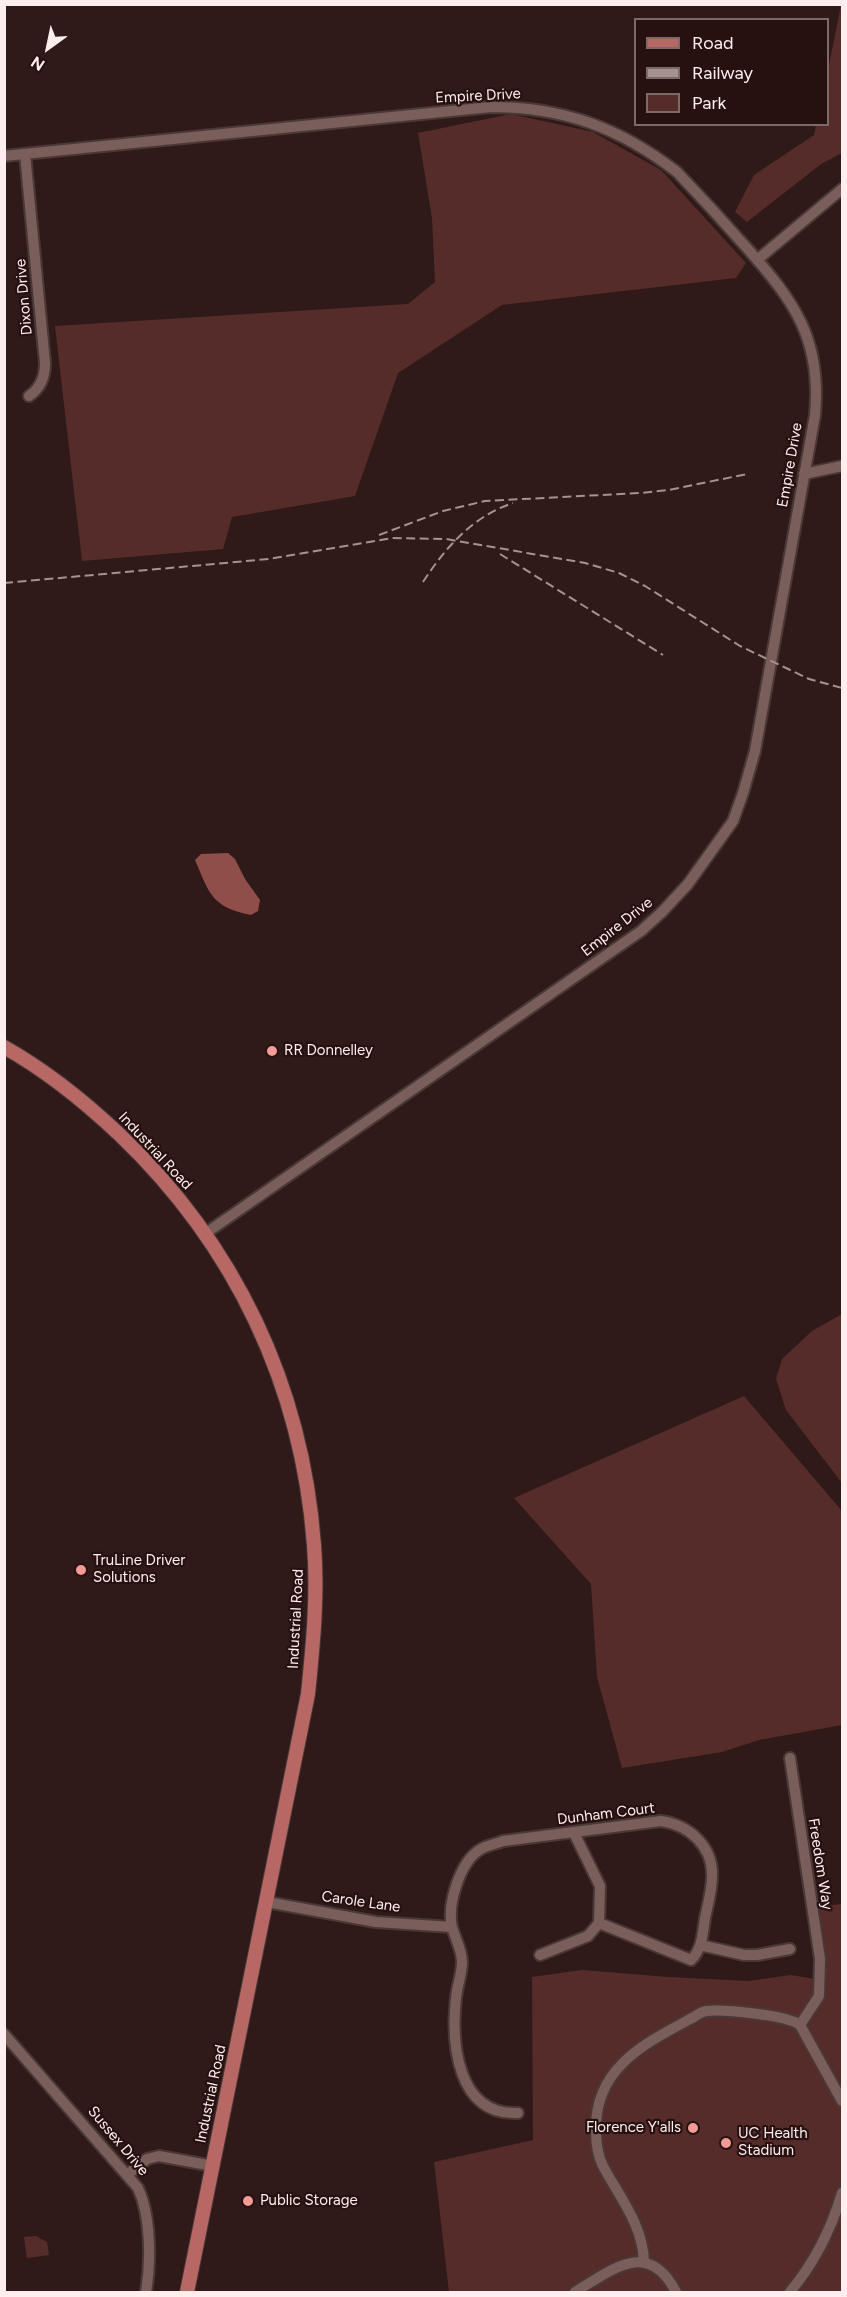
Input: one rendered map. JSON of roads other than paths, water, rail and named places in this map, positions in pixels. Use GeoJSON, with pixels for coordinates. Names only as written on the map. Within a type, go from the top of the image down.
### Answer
{"type":"FeatureCollection","features":[{"type":"Feature","properties":{"kind":"main road","name":"Industrial Road"},"geometry":{"type":"LineString","coordinates":[[4,1047],[64,1085],[102,1118],[156,1172],[206,1233],[243,1296],[264,1337],[278,1372],[299,1443],[309,1497],[314,1545],[315,1617],[308,1694],[187,2292]]}},
{"type":"Feature","properties":{"kind":"street","name":"Empire Drive"},"geometry":{"type":"LineString","coordinates":[[4,156],[491,107],[545,111],[565,115],[605,128],[658,158],[677,172],[706,202],[789,299],[806,335],[813,357],[817,392],[804,474],[755,751],[733,821],[688,884],[662,912],[624,943],[206,1233]]}},
{"type":"Feature","properties":{"kind":"street","name":"Dixon Drive"},"geometry":{"type":"LineString","coordinates":[[26,154],[45,363],[43,380],[29,396]]}},
{"type":"Feature","properties":{"kind":"street"},"geometry":{"type":"LineString","coordinates":[[757,260],[843,189]]}},
{"type":"Feature","properties":{"kind":"street"},"geometry":{"type":"LineString","coordinates":[[804,474],[843,466]]}},
{"type":"Feature","properties":{"kind":"street","name":"Freedom Way"},"geometry":{"type":"LineString","coordinates":[[790,1758],[820,1974],[819,1996],[800,2025]]}},
{"type":"Feature","properties":{"kind":"street","name":"Dunham Court"},"geometry":{"type":"LineString","coordinates":[[518,2113],[498,2111],[488,2107],[472,2094],[465,2084],[459,2064],[454,2030],[456,1996],[462,1960],[452,1927],[451,1913],[456,1883],[468,1861],[480,1849],[503,1841],[661,1821],[682,1826],[691,1832],[705,1850],[712,1874],[700,1945]]}},
{"type":"Feature","properties":{"kind":"street"},"geometry":{"type":"LineString","coordinates":[[540,1955],[588,1936],[599,1923],[600,1886],[574,1833]]}},
{"type":"Feature","properties":{"kind":"street","name":"Carole Lane"},"geometry":{"type":"LineString","coordinates":[[267,1902],[376,1922],[452,1927]]}},
{"type":"Feature","properties":{"kind":"street"},"geometry":{"type":"LineString","coordinates":[[599,1923],[687,1960],[695,1957],[700,1945],[744,1955],[790,1949]]}},
{"type":"Feature","properties":{"kind":"street"},"geometry":{"type":"LineString","coordinates":[[644,2262],[643,2245],[637,2224],[602,2163],[596,2142],[596,2119],[602,2094],[612,2075],[626,2058],[643,2044],[703,2011],[786,2018],[800,2025],[843,2101]]}},
{"type":"Feature","properties":{"kind":"street","name":"Sussex Drive"},"geometry":{"type":"LineString","coordinates":[[4,2034],[128,2175],[141,2195],[145,2213],[150,2270],[146,2292]]}},
{"type":"Feature","properties":{"kind":"street"},"geometry":{"type":"LineString","coordinates":[[128,2175],[147,2159],[159,2156],[213,2166]]}},
{"type":"Feature","properties":{"kind":"street"},"geometry":{"type":"LineString","coordinates":[[790,2292],[822,2246],[843,2193]]}},
{"type":"Feature","properties":{"kind":"street"},"geometry":{"type":"LineString","coordinates":[[575,2292],[621,2265],[644,2262],[664,2275],[676,2292]]}},
{"type":"Feature","properties":{"kind":"railway"},"geometry":{"type":"LineString","coordinates":[[379,535],[443,511],[485,501],[640,493],[669,490],[747,474]]}},
{"type":"Feature","properties":{"kind":"railway"},"geometry":{"type":"LineString","coordinates":[[423,582],[461,535],[485,516],[513,503]]}},
{"type":"Feature","properties":{"kind":"railway"},"geometry":{"type":"LineString","coordinates":[[4,583],[269,559],[393,538],[446,539],[585,563],[619,573],[645,586],[740,646],[809,679],[842,688]]}},
{"type":"Feature","properties":{"kind":"railway"},"geometry":{"type":"LineString","coordinates":[[500,554],[663,655]]}},
{"type":"Feature","properties":{"kind":"place","name":"RR Donnelley"},"geometry":{"type":"Point","coordinates":[272,1051]}},
{"type":"Feature","properties":{"kind":"place","name":"TruLine Driver Solutions"},"geometry":{"type":"Point","coordinates":[81,1570]}},
{"type":"Feature","properties":{"kind":"place","name":"Florence Y'alls"},"geometry":{"type":"Point","coordinates":[693,2128]}},
{"type":"Feature","properties":{"kind":"place","name":"UC Health Stadium"},"geometry":{"type":"Point","coordinates":[726,2143]}},
{"type":"Feature","properties":{"kind":"place","name":"Public Storage"},"geometry":{"type":"Point","coordinates":[248,2201]}}]}
